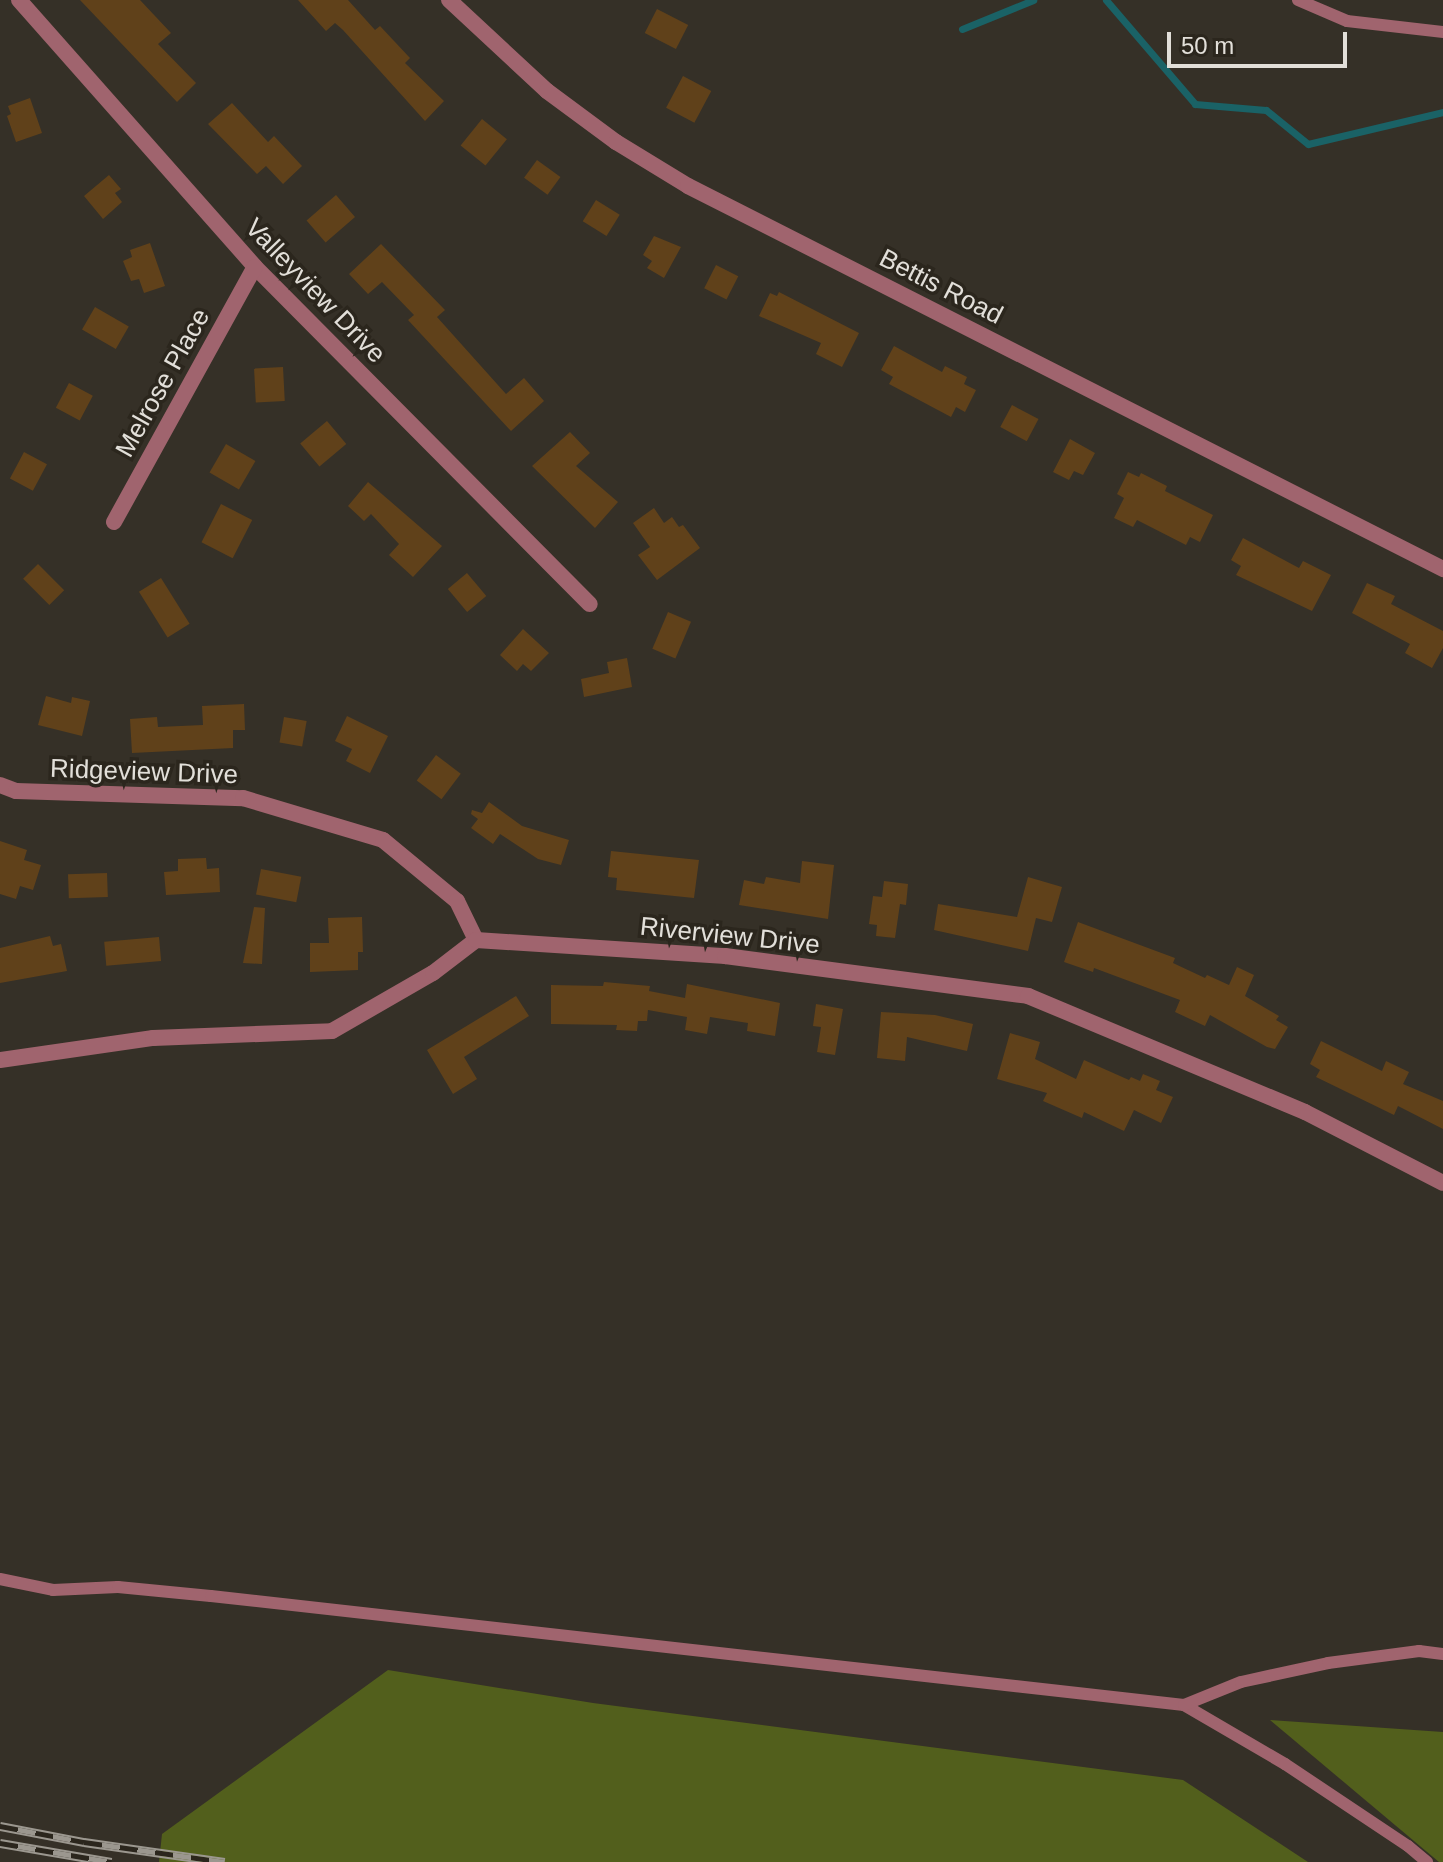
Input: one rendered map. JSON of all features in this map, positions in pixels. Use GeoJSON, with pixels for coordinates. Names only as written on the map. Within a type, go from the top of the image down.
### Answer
{"type":"FeatureCollection","features":[{"type":"Feature","properties":{"kind":"street","name":"Valleyview Drive"},"geometry":{"type":"LineString","coordinates":[[19,0],[255,267],[590,604]]}},
{"type":"Feature","properties":{"kind":"street","name":"Bettis Road"},"geometry":{"type":"LineString","coordinates":[[449,0],[547,91],[616,142],[688,186],[1443,569]]}},
{"type":"Feature","properties":{"kind":"street","name":"Melrose Place"},"geometry":{"type":"LineString","coordinates":[[114,522],[255,267]]}},
{"type":"Feature","properties":{"kind":"street","name":"Ridgeview Drive"},"geometry":{"type":"LineString","coordinates":[[0,785],[16,791],[243,798],[383,840],[457,901],[476,940]]}},
{"type":"Feature","properties":{"kind":"street"},"geometry":{"type":"LineString","coordinates":[[0,1060],[153,1038],[332,1031],[433,973],[476,940]]}},
{"type":"Feature","properties":{"kind":"street","name":"Riverview Drive"},"geometry":{"type":"LineString","coordinates":[[476,940],[725,956],[1028,996],[1305,1112],[1443,1183]]}},
{"type":"Feature","properties":{"kind":"lane"},"geometry":{"type":"LineString","coordinates":[[1298,0],[1347,21],[1443,32]]}},
{"type":"Feature","properties":{"kind":"lane"},"geometry":{"type":"LineString","coordinates":[[0,1579],[53,1590],[118,1587],[211,1596],[1184,1705],[1297,1772],[1427,1862]]}},
{"type":"Feature","properties":{"kind":"lane"},"geometry":{"type":"LineString","coordinates":[[1184,1705],[1241,1682],[1328,1663],[1419,1651],[1443,1654]]}},
{"type":"Feature","properties":{"kind":"green space"},"geometry":{"type":"Polygon","coordinates":[[[388,1670],[593,1703],[1183,1780],[1308,1862],[159,1862],[162,1834],[388,1670]]]}},
{"type":"Feature","properties":{"kind":"green space"},"geometry":{"type":"Polygon","coordinates":[[[1270,1720],[1443,1732],[1443,1862],[1439,1862],[1270,1720]]]}},
{"type":"Feature","properties":{"kind":"building"},"geometry":{"type":"Polygon","coordinates":[[[80,0],[140,0],[171,33],[158,44],[196,83],[177,102],[80,0]]]}},
{"type":"Feature","properties":{"kind":"building"},"geometry":{"type":"Polygon","coordinates":[[[298,0],[348,0],[375,30],[380,26],[410,58],[405,63],[444,101],[425,121],[343,30],[335,23],[326,31],[298,0]]]}},
{"type":"Feature","properties":{"kind":"building"},"geometry":{"type":"Polygon","coordinates":[[[657,9],[688,25],[676,49],[645,33],[657,9]]]}},
{"type":"Feature","properties":{"kind":"building"},"geometry":{"type":"Polygon","coordinates":[[[683,76],[711,91],[694,123],[666,108],[683,76]]]}},
{"type":"Feature","properties":{"kind":"building"},"geometry":{"type":"Polygon","coordinates":[[[30,98],[42,133],[16,142],[7,116],[11,114],[8,106],[30,98]]]}},
{"type":"Feature","properties":{"kind":"building"},"geometry":{"type":"Polygon","coordinates":[[[232,103],[268,142],[274,136],[302,166],[283,184],[266,166],[257,174],[208,124],[232,103]]]}},
{"type":"Feature","properties":{"kind":"building"},"geometry":{"type":"Polygon","coordinates":[[[482,119],[507,139],[485,166],[461,145],[482,119]]]}},
{"type":"Feature","properties":{"kind":"building"},"geometry":{"type":"Polygon","coordinates":[[[537,160],[560,177],[548,195],[524,178],[537,160]]]}},
{"type":"Feature","properties":{"kind":"building"},"geometry":{"type":"Polygon","coordinates":[[[109,175],[121,189],[115,193],[122,202],[103,219],[84,196],[109,175]]]}},
{"type":"Feature","properties":{"kind":"building"},"geometry":{"type":"Polygon","coordinates":[[[336,195],[355,217],[326,242],[307,221],[336,195]]]}},
{"type":"Feature","properties":{"kind":"building"},"geometry":{"type":"Polygon","coordinates":[[[596,200],[620,215],[606,236],[583,221],[596,200]]]}},
{"type":"Feature","properties":{"kind":"building"},"geometry":{"type":"Polygon","coordinates":[[[654,236],[681,247],[664,278],[647,268],[652,261],[643,255],[654,236]]]}},
{"type":"Feature","properties":{"kind":"building"},"geometry":{"type":"Polygon","coordinates":[[[150,243],[165,286],[144,293],[139,279],[131,281],[123,261],[132,257],[130,250],[150,243]]]}},
{"type":"Feature","properties":{"kind":"building"},"geometry":{"type":"Polygon","coordinates":[[[381,244],[445,310],[437,317],[506,394],[524,378],[544,401],[511,431],[408,320],[414,315],[382,282],[368,294],[349,274],[381,244]]]}},
{"type":"Feature","properties":{"kind":"building"},"geometry":{"type":"Polygon","coordinates":[[[716,265],[738,276],[726,300],[704,288],[716,265]]]}},
{"type":"Feature","properties":{"kind":"building"},"geometry":{"type":"Polygon","coordinates":[[[779,292],[859,333],[842,367],[816,354],[821,343],[759,316],[770,293],[777,296],[779,292]]]}},
{"type":"Feature","properties":{"kind":"building"},"geometry":{"type":"Polygon","coordinates":[[[95,307],[129,326],[116,349],[82,330],[95,307]]]}},
{"type":"Feature","properties":{"kind":"building"},"geometry":{"type":"Polygon","coordinates":[[[894,346],[942,372],[945,366],[967,377],[964,384],[976,390],[965,412],[956,407],[951,417],[889,384],[893,377],[881,370],[894,346]]]}},
{"type":"Feature","properties":{"kind":"building"},"geometry":{"type":"Polygon","coordinates":[[[283,367],[285,401],[256,402],[254,369],[283,367]]]}},
{"type":"Feature","properties":{"kind":"building"},"geometry":{"type":"Polygon","coordinates":[[[69,383],[93,396],[80,420],[56,408],[69,383]]]}},
{"type":"Feature","properties":{"kind":"building"},"geometry":{"type":"Polygon","coordinates":[[[1012,405],[1038,419],[1027,441],[1000,427],[1012,405]]]}},
{"type":"Feature","properties":{"kind":"building"},"geometry":{"type":"Polygon","coordinates":[[[327,421],[346,444],[319,466],[300,443],[327,421]]]}},
{"type":"Feature","properties":{"kind":"building"},"geometry":{"type":"Polygon","coordinates":[[[570,432],[590,453],[576,466],[618,502],[595,528],[532,466],[570,432]]]}},
{"type":"Feature","properties":{"kind":"building"},"geometry":{"type":"Polygon","coordinates":[[[1070,439],[1095,453],[1083,475],[1074,471],[1069,480],[1053,472],[1070,439]]]}},
{"type":"Feature","properties":{"kind":"building"},"geometry":{"type":"Polygon","coordinates":[[[226,444],[255,461],[239,490],[210,473],[226,444]]]}},
{"type":"Feature","properties":{"kind":"building"},"geometry":{"type":"Polygon","coordinates":[[[24,452],[47,464],[33,491],[10,478],[24,452]]]}},
{"type":"Feature","properties":{"kind":"building"},"geometry":{"type":"Polygon","coordinates":[[[1128,472],[1139,477],[1141,473],[1167,486],[1165,491],[1213,515],[1200,542],[1190,537],[1186,545],[1137,520],[1133,527],[1114,518],[1124,498],[1117,494],[1128,472]]]}},
{"type":"Feature","properties":{"kind":"building"},"geometry":{"type":"Polygon","coordinates":[[[368,482],[442,546],[413,577],[389,555],[399,544],[371,514],[364,521],[348,506],[368,482]]]}},
{"type":"Feature","properties":{"kind":"building"},"geometry":{"type":"Polygon","coordinates":[[[221,504],[252,520],[233,558],[201,542],[221,504]]]}},
{"type":"Feature","properties":{"kind":"building"},"geometry":{"type":"Polygon","coordinates":[[[654,508],[664,523],[672,517],[679,527],[683,525],[700,548],[657,580],[638,555],[650,547],[633,523],[654,508]]]}},
{"type":"Feature","properties":{"kind":"building"},"geometry":{"type":"Polygon","coordinates":[[[1243,538],[1299,568],[1303,561],[1331,575],[1312,611],[1236,575],[1241,566],[1231,560],[1243,538]]]}},
{"type":"Feature","properties":{"kind":"building"},"geometry":{"type":"Polygon","coordinates":[[[38,564],[64,590],[49,605],[23,579],[38,564]]]}},
{"type":"Feature","properties":{"kind":"building"},"geometry":{"type":"Polygon","coordinates":[[[467,573],[486,596],[467,612],[448,589],[467,573]]]}},
{"type":"Feature","properties":{"kind":"building"},"geometry":{"type":"Polygon","coordinates":[[[161,578],[190,624],[168,638],[139,592],[161,578]]]}},
{"type":"Feature","properties":{"kind":"building"},"geometry":{"type":"Polygon","coordinates":[[[1367,583],[1395,596],[1391,604],[1443,631],[1443,648],[1432,668],[1405,653],[1410,644],[1352,613],[1367,583]]]}},
{"type":"Feature","properties":{"kind":"building"},"geometry":{"type":"Polygon","coordinates":[[[668,612],[691,622],[675,659],[652,649],[668,612]]]}},
{"type":"Feature","properties":{"kind":"building"},"geometry":{"type":"Polygon","coordinates":[[[523,629],[549,653],[531,671],[523,664],[517,671],[500,655],[523,629]]]}},
{"type":"Feature","properties":{"kind":"building"},"geometry":{"type":"Polygon","coordinates":[[[627,658],[632,687],[584,697],[581,679],[609,673],[607,662],[627,658]]]}},
{"type":"Feature","properties":{"kind":"building"},"geometry":{"type":"Polygon","coordinates":[[[46,696],[71,703],[72,697],[90,701],[82,736],[38,725],[46,696]]]}},
{"type":"Feature","properties":{"kind":"building"},"geometry":{"type":"Polygon","coordinates":[[[244,704],[245,730],[233,730],[233,748],[132,753],[130,719],[157,717],[158,727],[203,725],[202,706],[244,704]]]}},
{"type":"Feature","properties":{"kind":"building"},"geometry":{"type":"Polygon","coordinates":[[[347,716],[388,736],[370,773],[346,761],[352,749],[335,741],[347,716]]]}},
{"type":"Feature","properties":{"kind":"building"},"geometry":{"type":"Polygon","coordinates":[[[284,717],[307,721],[302,747],[279,743],[284,717]]]}},
{"type":"Feature","properties":{"kind":"building"},"geometry":{"type":"Polygon","coordinates":[[[436,755],[461,774],[441,799],[417,781],[436,755]]]}},
{"type":"Feature","properties":{"kind":"building"},"geometry":{"type":"Polygon","coordinates":[[[489,802],[522,826],[569,840],[561,865],[538,859],[500,834],[493,844],[471,828],[478,819],[471,814],[472,810],[482,813],[489,802]]]}},
{"type":"Feature","properties":{"kind":"building"},"geometry":{"type":"Polygon","coordinates":[[[0,841],[27,850],[24,860],[41,865],[33,890],[20,886],[16,899],[0,894],[0,841]]]}},
{"type":"Feature","properties":{"kind":"building"},"geometry":{"type":"Polygon","coordinates":[[[611,851],[699,860],[694,898],[616,890],[617,878],[608,877],[611,851]]]}},
{"type":"Feature","properties":{"kind":"building"},"geometry":{"type":"Polygon","coordinates":[[[206,858],[207,869],[219,868],[220,892],[166,895],[164,872],[178,871],[178,859],[206,858]]]}},
{"type":"Feature","properties":{"kind":"building"},"geometry":{"type":"Polygon","coordinates":[[[802,861],[834,865],[828,919],[739,905],[744,880],[764,884],[766,877],[800,883],[802,861]]]}},
{"type":"Feature","properties":{"kind":"building"},"geometry":{"type":"Polygon","coordinates":[[[261,869],[301,877],[296,902],[256,895],[261,869]]]}},
{"type":"Feature","properties":{"kind":"building"},"geometry":{"type":"Polygon","coordinates":[[[107,873],[108,897],[69,898],[68,874],[107,873]]]}},
{"type":"Feature","properties":{"kind":"building"},"geometry":{"type":"Polygon","coordinates":[[[1028,877],[1062,887],[1052,922],[1036,918],[1028,951],[934,930],[938,904],[1017,917],[1028,877]]]}},
{"type":"Feature","properties":{"kind":"building"},"geometry":{"type":"Polygon","coordinates":[[[884,881],[908,884],[906,905],[900,904],[895,938],[876,936],[877,925],[869,924],[873,896],[882,897],[884,881]]]}},
{"type":"Feature","properties":{"kind":"building"},"geometry":{"type":"Polygon","coordinates":[[[254,907],[265,908],[262,964],[243,963],[254,907]]]}},
{"type":"Feature","properties":{"kind":"building"},"geometry":{"type":"Polygon","coordinates":[[[362,917],[363,952],[358,952],[358,970],[310,972],[310,943],[329,943],[328,918],[362,917]]]}},
{"type":"Feature","properties":{"kind":"building"},"geometry":{"type":"Polygon","coordinates":[[[1078,922],[1175,958],[1173,963],[1205,978],[1207,975],[1229,985],[1237,967],[1254,975],[1245,996],[1279,1016],[1276,1020],[1288,1027],[1275,1049],[1267,1047],[1210,1015],[1205,1026],[1175,1012],[1180,1000],[1094,968],[1093,972],[1064,962],[1078,922]]]}},
{"type":"Feature","properties":{"kind":"building"},"geometry":{"type":"Polygon","coordinates":[[[50,936],[53,946],[61,944],[67,971],[0,983],[0,948],[50,936]]]}},
{"type":"Feature","properties":{"kind":"building"},"geometry":{"type":"Polygon","coordinates":[[[159,937],[161,961],[106,966],[104,942],[159,937]]]}},
{"type":"Feature","properties":{"kind":"building"},"geometry":{"type":"Polygon","coordinates":[[[604,982],[650,986],[649,991],[685,998],[687,984],[780,1003],[775,1036],[747,1031],[748,1023],[710,1017],[707,1034],[685,1030],[687,1017],[648,1010],[647,1021],[638,1021],[637,1031],[616,1030],[617,1025],[551,1024],[551,985],[603,986],[604,982]]]}},
{"type":"Feature","properties":{"kind":"building"},"geometry":{"type":"Polygon","coordinates":[[[516,996],[529,1016],[464,1057],[477,1079],[453,1094],[427,1050],[516,996]]]}},
{"type":"Feature","properties":{"kind":"building"},"geometry":{"type":"Polygon","coordinates":[[[816,1004],[843,1009],[835,1055],[817,1052],[821,1027],[813,1026],[816,1004]]]}},
{"type":"Feature","properties":{"kind":"building"},"geometry":{"type":"Polygon","coordinates":[[[881,1012],[935,1015],[973,1024],[967,1051],[907,1037],[905,1061],[877,1058],[881,1012]]]}},
{"type":"Feature","properties":{"kind":"building"},"geometry":{"type":"Polygon","coordinates":[[[1010,1033],[1040,1042],[1035,1059],[1076,1079],[1084,1060],[1129,1080],[1131,1077],[1140,1081],[1143,1074],[1160,1081],[1156,1090],[1173,1097],[1161,1123],[1134,1110],[1124,1131],[1084,1112],[1082,1118],[1043,1101],[1047,1093],[997,1079],[1010,1033]]]}},
{"type":"Feature","properties":{"kind":"building"},"geometry":{"type":"Polygon","coordinates":[[[1321,1041],[1382,1071],[1386,1061],[1409,1072],[1403,1084],[1443,1101],[1443,1129],[1398,1106],[1394,1115],[1316,1077],[1320,1070],[1310,1064],[1321,1041]]]}},
{"type":"Feature","properties":{"kind":"waterway"},"geometry":{"type":"LineString","coordinates":[[962,29],[1033,0]]}},
{"type":"Feature","properties":{"kind":"waterway"},"geometry":{"type":"LineString","coordinates":[[1106,0],[1195,104],[1266,110],[1308,144],[1443,112]]}},
{"type":"Feature","properties":{"kind":"railway"},"geometry":{"type":"LineString","coordinates":[[0,1826],[84,1842],[225,1862]]}},
{"type":"Feature","properties":{"kind":"railway"},"geometry":{"type":"LineString","coordinates":[[0,1843],[111,1862]]}}]}
